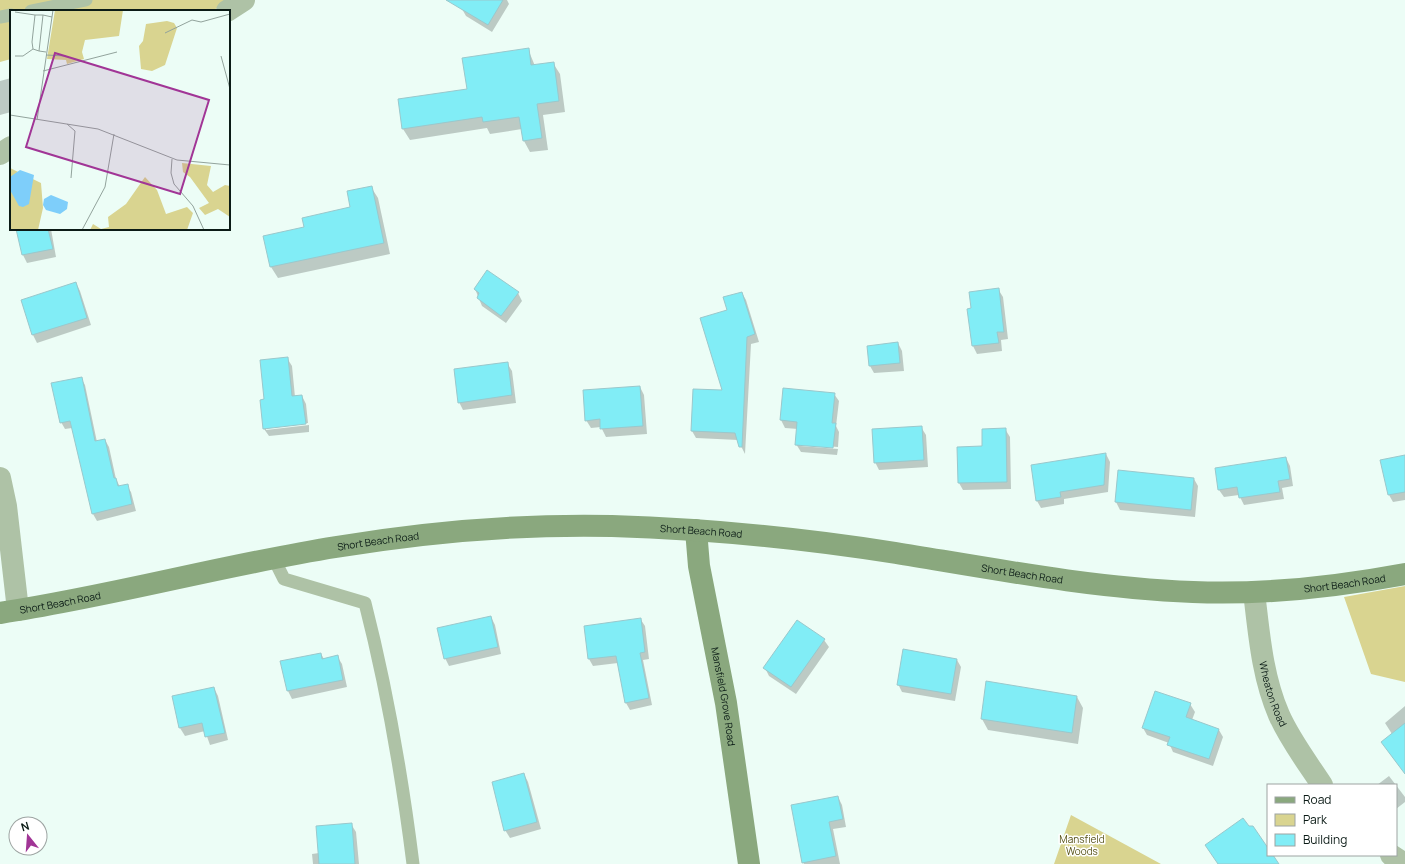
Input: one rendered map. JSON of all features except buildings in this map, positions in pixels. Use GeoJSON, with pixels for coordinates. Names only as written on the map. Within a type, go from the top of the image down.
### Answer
{"type":"FeatureCollection","features":[{"type":"Feature","properties":{"kind":"main road","name":"Short Beach Road"},"geometry":{"type":"LineString","coordinates":[[9,611],[274,559],[401,537],[471,531],[608,526],[747,534],[886,552],[1093,584],[1192,592],[1298,590],[1405,574]]}},
{"type":"Feature","properties":{"kind":"main road","name":"Mansfield Grove Road"},"geometry":{"type":"LineString","coordinates":[[696,530],[699,566],[726,703],[749,864]]}},
{"type":"Feature","properties":{"kind":"street"},"geometry":{"type":"LineString","coordinates":[[229,10],[244,0]]}},
{"type":"Feature","properties":{"kind":"street"},"geometry":{"type":"LineString","coordinates":[[0,154],[10,148]]}},
{"type":"Feature","properties":{"kind":"street"},"geometry":{"type":"LineString","coordinates":[[0,478],[6,506],[9,611]]}},
{"type":"Feature","properties":{"kind":"street","name":"Wheaton Road"},"geometry":{"type":"LineString","coordinates":[[1254,592],[1261,650],[1268,684],[1279,715],[1296,747],[1321,784]]}},
{"type":"Feature","properties":{"kind":"street"},"geometry":{"type":"LineString","coordinates":[[1393,856],[1405,864]]}},
{"type":"Feature","properties":{"kind":"lane"},"geometry":{"type":"LineString","coordinates":[[36,10],[86,0]]}},
{"type":"Feature","properties":{"kind":"lane"},"geometry":{"type":"LineString","coordinates":[[0,17],[10,15]]}},
{"type":"Feature","properties":{"kind":"lane"},"geometry":{"type":"LineString","coordinates":[[274,559],[284,578],[365,603],[374,638],[401,773],[413,864]]}},
{"type":"Feature","properties":{"kind":"green space"},"geometry":{"type":"Polygon","coordinates":[[[0,0],[231,0],[214,10],[10,10],[10,59],[0,62],[0,0]]]}},
{"type":"Feature","properties":{"kind":"green space"},"geometry":{"type":"Polygon","coordinates":[[[1405,586],[1405,682],[1371,674],[1344,597],[1405,586]]]}},
{"type":"Feature","properties":{"kind":"green space","name":"Mansfield Woods"},"geometry":{"type":"Polygon","coordinates":[[[1071,815],[1161,864],[1054,864],[1071,815]]]}}]}
